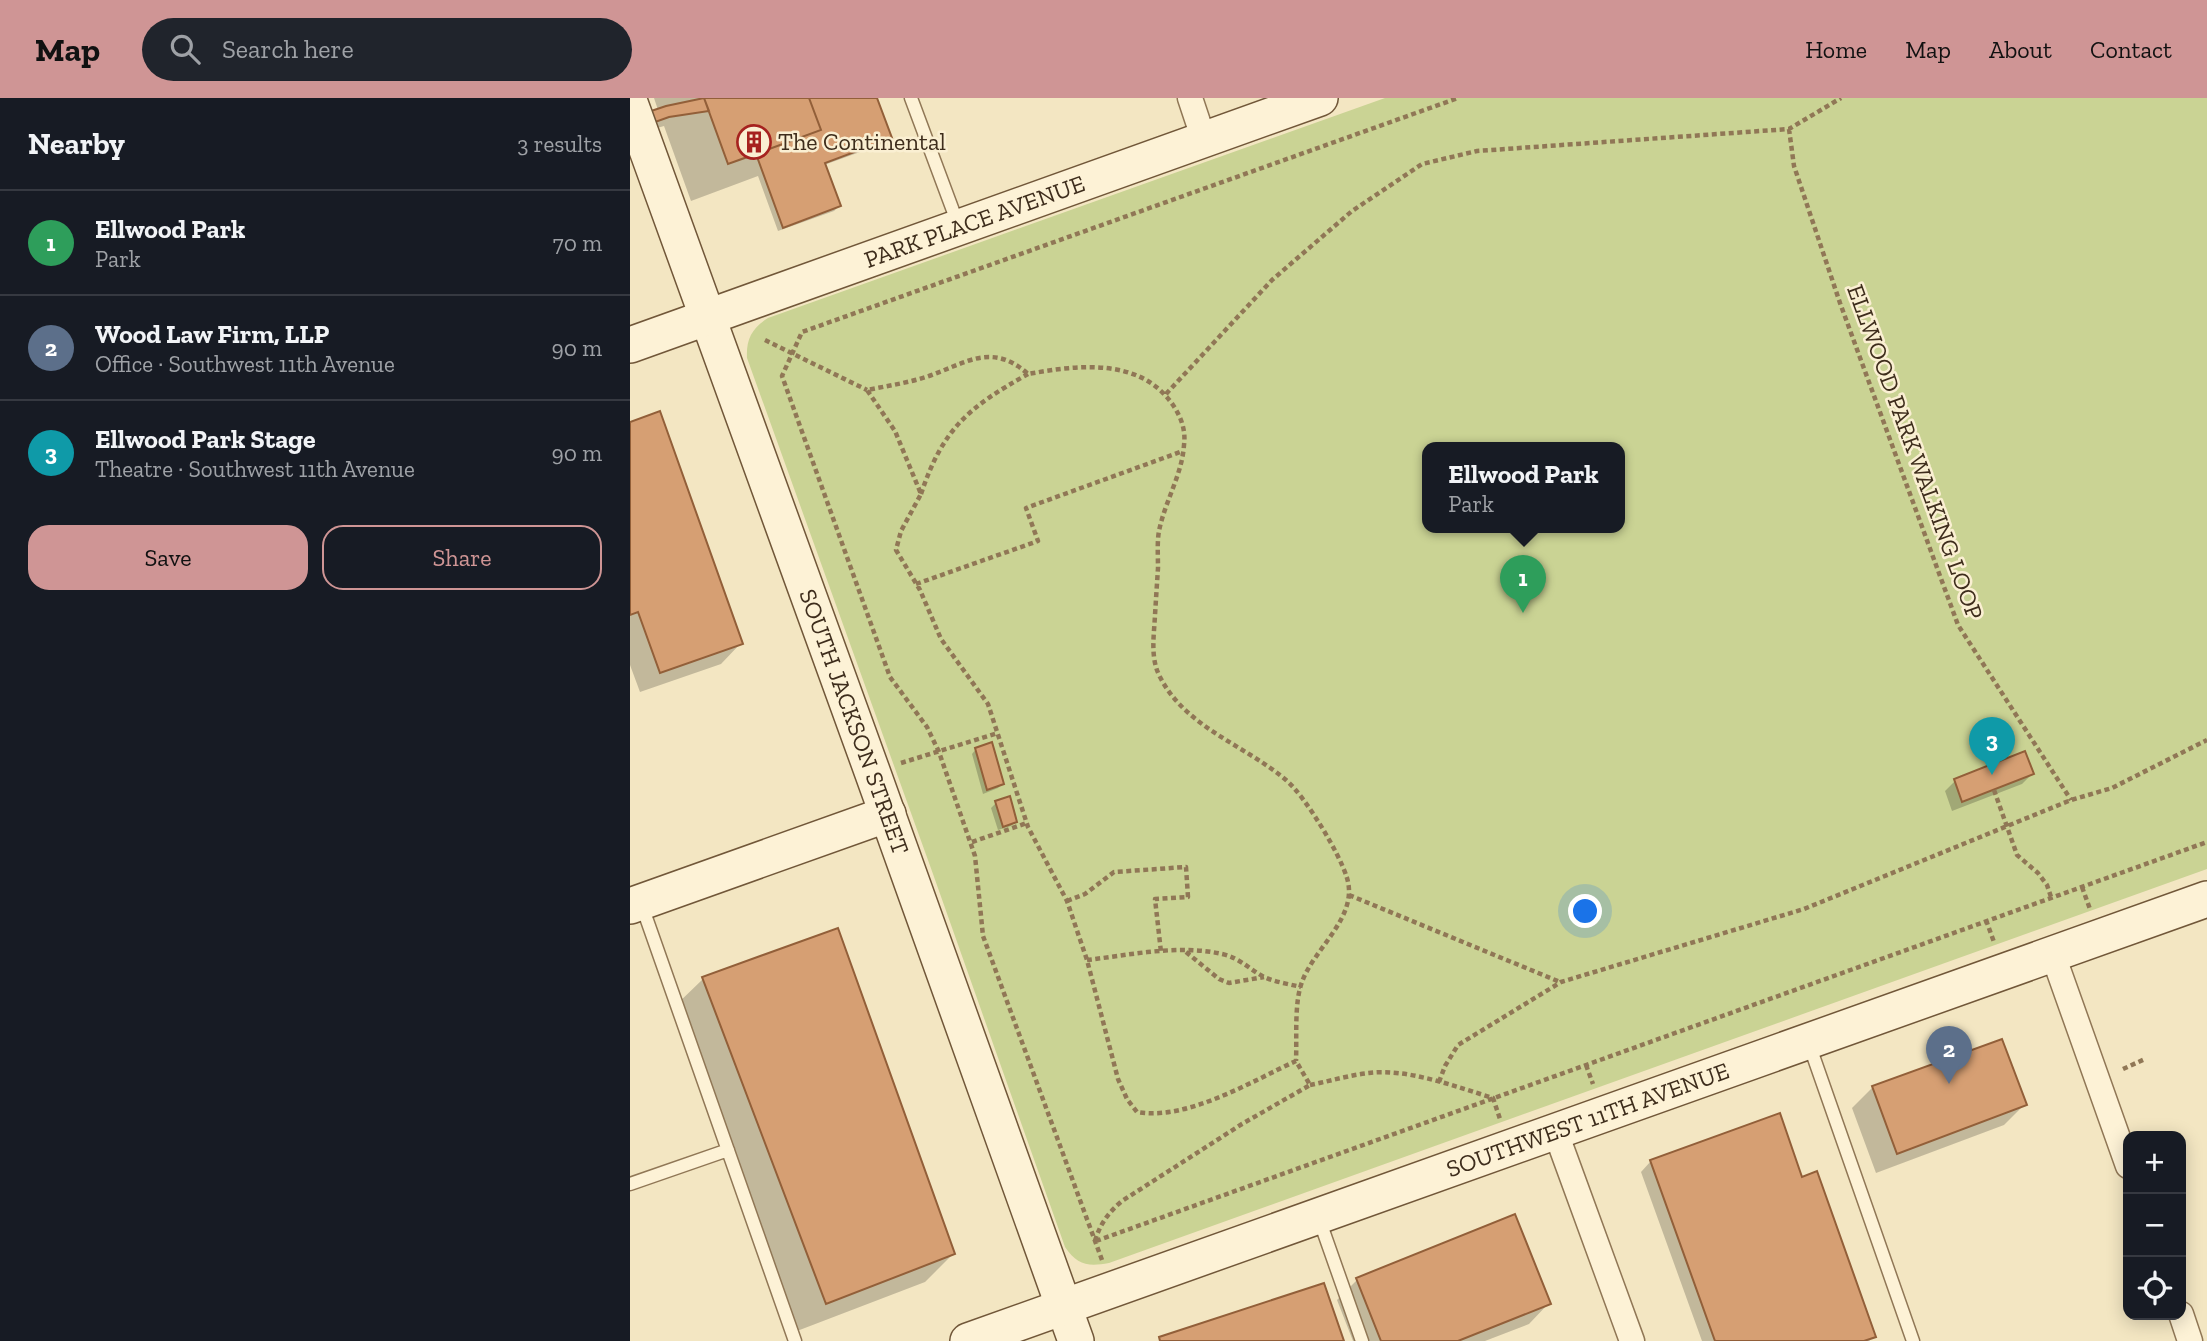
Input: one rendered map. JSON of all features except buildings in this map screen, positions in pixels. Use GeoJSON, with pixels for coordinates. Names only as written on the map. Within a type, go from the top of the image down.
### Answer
{"type":"FeatureCollection","features":[{"type":"Feature","properties":{"kind":"street"},"geometry":{"type":"LineString","coordinates":[[1190,98],[1205,139]]}},
{"type":"Feature","properties":{"kind":"street","name":"PARK PLACE AVENUE"},"geometry":{"type":"LineString","coordinates":[[630,345],[1320,98]]}},
{"type":"Feature","properties":{"kind":"street","name":"SOUTH JACKSON STREET"},"geometry":{"type":"LineString","coordinates":[[630,103],[1076,1341]]}},
{"type":"Feature","properties":{"kind":"street"},"geometry":{"type":"LineString","coordinates":[[636,904],[888,814]]}},
{"type":"Feature","properties":{"kind":"street","name":"SOUTHWEST 11TH AVENUE"},"geometry":{"type":"LineString","coordinates":[[968,1341],[2207,899]]}},
{"type":"Feature","properties":{"kind":"street"},"geometry":{"type":"LineString","coordinates":[[2053,955],[2123,1152]]}},
{"type":"Feature","properties":{"kind":"street"},"geometry":{"type":"LineString","coordinates":[[1556,1133],[1632,1341]]}},
{"type":"Feature","properties":{"kind":"street"},"geometry":{"type":"LineString","coordinates":[[2183,1320],[2190,1341]]}},
{"type":"Feature","properties":{"kind":"lane"},"geometry":{"type":"LineString","coordinates":[[911,98],[959,227]]}},
{"type":"Feature","properties":{"kind":"lane"},"geometry":{"type":"LineString","coordinates":[[636,904],[728,1150],[795,1341]]}},
{"type":"Feature","properties":{"kind":"lane"},"geometry":{"type":"LineString","coordinates":[[1808,1042],[1913,1341]]}},
{"type":"Feature","properties":{"kind":"lane"},"geometry":{"type":"LineString","coordinates":[[630,1184],[728,1150]]}},
{"type":"Feature","properties":{"kind":"lane"},"geometry":{"type":"LineString","coordinates":[[1318,1216],[1362,1341]]}},
{"type":"Feature","properties":{"kind":"path"},"geometry":{"type":"LineString","coordinates":[[1104,1264],[983,936],[978,872],[972,842],[939,751],[927,727],[890,677],[782,376],[802,332],[1458,98]]}},
{"type":"Feature","properties":{"kind":"path"},"geometry":{"type":"LineString","coordinates":[[1166,394],[1272,279],[1352,211],[1422,164],[1477,151],[1789,129],[1841,98]]}},
{"type":"Feature","properties":{"kind":"path","name":"ELLWOOD PARK WALKING LOOP"},"geometry":{"type":"LineString","coordinates":[[1789,129],[1794,166],[1840,303],[1958,625],[2071,800]]}},
{"type":"Feature","properties":{"kind":"path"},"geometry":{"type":"LineString","coordinates":[[765,340],[867,390],[895,431],[922,494]]}},
{"type":"Feature","properties":{"kind":"path"},"geometry":{"type":"LineString","coordinates":[[867,390],[924,378],[972,358],[996,356],[1015,362],[1028,373]]}},
{"type":"Feature","properties":{"kind":"path"},"geometry":{"type":"LineString","coordinates":[[1296,1060],[1219,1097],[1170,1112],[1137,1112],[1127,1099],[1118,1079],[1087,960],[1067,901],[1027,823],[988,704],[941,639],[916,584],[896,550],[901,531],[922,494],[930,468],[946,437],[965,415],[992,394],[1028,373],[1068,367],[1108,368],[1144,377],[1166,394],[1181,418],[1184,451],[1159,532],[1153,652],[1160,676],[1175,700],[1189,715],[1287,780],[1333,847],[1347,878],[1349,895],[1339,922],[1308,969],[1301,987],[1296,1060],[1310,1085]]}},
{"type":"Feature","properties":{"kind":"path"},"geometry":{"type":"LineString","coordinates":[[916,584],[1038,541],[1026,509],[1184,451]]}},
{"type":"Feature","properties":{"kind":"path"},"geometry":{"type":"LineString","coordinates":[[900,763],[998,733]]}},
{"type":"Feature","properties":{"kind":"path"},"geometry":{"type":"LineString","coordinates":[[1439,1082],[1458,1045],[1561,982],[1804,909],[2071,800],[2112,788],[2207,740]]}},
{"type":"Feature","properties":{"kind":"path"},"geometry":{"type":"LineString","coordinates":[[1993,790],[2017,855],[2038,873],[2051,897]]}},
{"type":"Feature","properties":{"kind":"path"},"geometry":{"type":"LineString","coordinates":[[972,842],[1027,823]]}},
{"type":"Feature","properties":{"kind":"path"},"geometry":{"type":"LineString","coordinates":[[1095,1241],[2207,842]]}},
{"type":"Feature","properties":{"kind":"path"},"geometry":{"type":"LineString","coordinates":[[1067,901],[1085,894],[1114,872],[1186,867],[1188,897],[1155,899],[1161,952]]}},
{"type":"Feature","properties":{"kind":"path"},"geometry":{"type":"LineString","coordinates":[[2082,887],[2090,909]]}},
{"type":"Feature","properties":{"kind":"path"},"geometry":{"type":"LineString","coordinates":[[1349,895],[1561,982]]}},
{"type":"Feature","properties":{"kind":"path"},"geometry":{"type":"LineString","coordinates":[[1986,920],[1995,945]]}},
{"type":"Feature","properties":{"kind":"path"},"geometry":{"type":"LineString","coordinates":[[1087,960],[1161,952],[1203,951],[1224,954],[1246,963],[1265,977],[1301,987]]}},
{"type":"Feature","properties":{"kind":"path"},"geometry":{"type":"LineString","coordinates":[[1186,952],[1219,979],[1229,983],[1243,983],[1265,977]]}},
{"type":"Feature","properties":{"kind":"path"},"geometry":{"type":"LineString","coordinates":[[2123,1069],[2145,1059]]}},
{"type":"Feature","properties":{"kind":"path"},"geometry":{"type":"LineString","coordinates":[[1586,1065],[1595,1088]]}},
{"type":"Feature","properties":{"kind":"path"},"geometry":{"type":"LineString","coordinates":[[1095,1241],[1099,1226],[1110,1210],[1122,1201],[1242,1124],[1310,1085],[1371,1072],[1396,1073],[1493,1098]]}},
{"type":"Feature","properties":{"kind":"path"},"geometry":{"type":"LineString","coordinates":[[1493,1098],[1502,1123]]}},
{"type":"Feature","properties":{"kind":"green space"},"geometry":{"type":"Polygon","coordinates":[[[1385,98],[2207,98],[2207,869],[1109,1263],[1084,1263],[1074,1258],[1065,1247],[747,358],[751,335],[768,318],[1385,98]]]}},
{"type":"Feature","properties":{"kind":"place","name":"The Continental"},"geometry":{"type":"Point","coordinates":[754,142]}},
{"type":"Feature","properties":{"kind":"place","name":"Ellwood Park"},"geometry":{"type":"Point","coordinates":[1523,613]}},
{"type":"Feature","properties":{"kind":"place","name":"Ellwood Park Stage"},"geometry":{"type":"Point","coordinates":[1992,775]}},
{"type":"Feature","properties":{"kind":"place","name":"Wood Law Firm, LLP"},"geometry":{"type":"Point","coordinates":[1949,1084]}}]}
